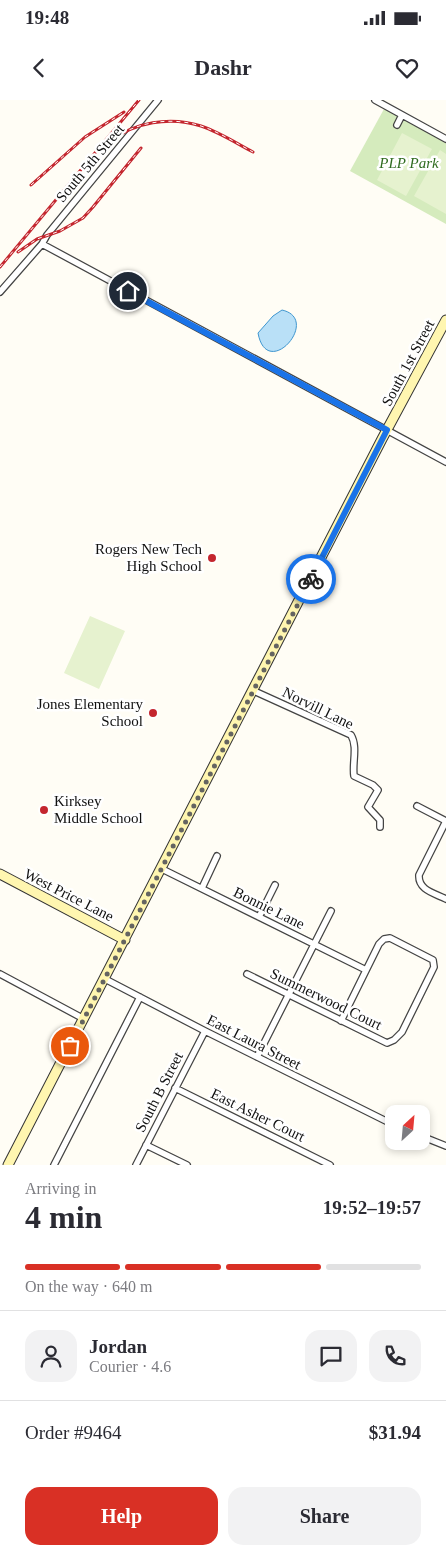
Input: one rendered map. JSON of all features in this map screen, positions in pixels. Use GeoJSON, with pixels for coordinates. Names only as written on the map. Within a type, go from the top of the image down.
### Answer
{"type":"FeatureCollection","features":[{"type":"Feature","properties":{"kind":"main road","name":"South 1st Street"},"geometry":{"type":"LineString","coordinates":[[8,1165],[387,430],[446,320]]}},
{"type":"Feature","properties":{"kind":"main road","name":"West Price Lane"},"geometry":{"type":"LineString","coordinates":[[0,874],[125,940]]}},
{"type":"Feature","properties":{"kind":"street","name":"South 5th Street"},"geometry":{"type":"LineString","coordinates":[[0,292],[42,244],[47,235],[158,100]]}},
{"type":"Feature","properties":{"kind":"street"},"geometry":{"type":"LineString","coordinates":[[374,100],[446,139]]}},
{"type":"Feature","properties":{"kind":"street"},"geometry":{"type":"LineString","coordinates":[[397,125],[402,115]]}},
{"type":"Feature","properties":{"kind":"street"},"geometry":{"type":"LineString","coordinates":[[42,244],[213,338],[446,462]]}},
{"type":"Feature","properties":{"kind":"street","name":"Norvill Lane"},"geometry":{"type":"LineString","coordinates":[[254,691],[351,735],[354,740],[352,767],[354,776],[373,785],[378,790],[368,807],[380,820],[380,827]]}},
{"type":"Feature","properties":{"kind":"street"},"geometry":{"type":"LineString","coordinates":[[417,806],[446,821],[419,875],[418,882],[423,888],[446,899]]}},
{"type":"Feature","properties":{"kind":"street"},"geometry":{"type":"LineString","coordinates":[[202,888],[218,856]]}},
{"type":"Feature","properties":{"kind":"street","name":"Bonnie Lane"},"geometry":{"type":"LineString","coordinates":[[162,869],[366,970]]}},
{"type":"Feature","properties":{"kind":"street"},"geometry":{"type":"LineString","coordinates":[[259,917],[274,885]]}},
{"type":"Feature","properties":{"kind":"street"},"geometry":{"type":"LineString","coordinates":[[257,1057],[330,911]]}},
{"type":"Feature","properties":{"kind":"street","name":"Summerwood Court"},"geometry":{"type":"LineString","coordinates":[[247,974],[387,1043],[394,1040],[402,1032],[434,967],[432,960],[390,938],[384,939],[379,944],[366,970]]}},
{"type":"Feature","properties":{"kind":"street"},"geometry":{"type":"LineString","coordinates":[[341,1021],[366,970]]}},
{"type":"Feature","properties":{"kind":"street"},"geometry":{"type":"LineString","coordinates":[[0,974],[84,1019]]}},
{"type":"Feature","properties":{"kind":"street","name":"East Laura Street"},"geometry":{"type":"LineString","coordinates":[[105,979],[204,1031],[385,1121]]}},
{"type":"Feature","properties":{"kind":"street"},"geometry":{"type":"LineString","coordinates":[[54,1165],[140,997]]}},
{"type":"Feature","properties":{"kind":"street","name":"South B Street"},"geometry":{"type":"LineString","coordinates":[[136,1165],[204,1031]]}},
{"type":"Feature","properties":{"kind":"street","name":"East Asher Court"},"geometry":{"type":"LineString","coordinates":[[175,1088],[330,1165]]}},
{"type":"Feature","properties":{"kind":"street"},"geometry":{"type":"LineString","coordinates":[[430,1140],[446,1146]]}},
{"type":"Feature","properties":{"kind":"street"},"geometry":{"type":"LineString","coordinates":[[146,1145],[187,1165]]}},
{"type":"Feature","properties":{"kind":"green space","name":"PLP Park"},"geometry":{"type":"Polygon","coordinates":[[[384,109],[446,143],[446,224],[350,171],[384,109]]]}},
{"type":"Feature","properties":{"kind":"green space"},"geometry":{"type":"Polygon","coordinates":[[[402,133],[432,149],[406,196],[377,180],[402,133]]]}},
{"type":"Feature","properties":{"kind":"green space"},"geometry":{"type":"Polygon","coordinates":[[[440,150],[446,154],[446,214],[414,196],[440,150]]]}},
{"type":"Feature","properties":{"kind":"green space"},"geometry":{"type":"Polygon","coordinates":[[[90,616],[125,631],[99,689],[64,673],[90,616]]]}},
{"type":"Feature","properties":{"kind":"water"},"geometry":{"type":"Polygon","coordinates":[[[282,310],[293,316],[296,324],[294,334],[280,350],[271,351],[263,346],[258,333],[273,316],[282,310]]]}},
{"type":"Feature","properties":{"kind":"railway"},"geometry":{"type":"LineString","coordinates":[[0,267],[139,100]]}},
{"type":"Feature","properties":{"kind":"railway"},"geometry":{"type":"LineString","coordinates":[[31,185],[85,137],[124,112]]}},
{"type":"Feature","properties":{"kind":"railway"},"geometry":{"type":"LineString","coordinates":[[109,142],[119,135],[141,126],[165,121],[177,121],[208,128],[253,152]]}},
{"type":"Feature","properties":{"kind":"railway"},"geometry":{"type":"LineString","coordinates":[[18,252],[37,239],[60,231],[83,218],[141,148]]}},
{"type":"Feature","properties":{"kind":"way so far"},"geometry":{"type":"LineString","coordinates":[[70,1046],[311,579]]}},
{"type":"Feature","properties":{"kind":"place","name":"Rogers New Tech High School"},"geometry":{"type":"Point","coordinates":[212,558]}},
{"type":"Feature","properties":{"kind":"place","name":"Jones Elementary School"},"geometry":{"type":"Point","coordinates":[153,713]}},
{"type":"Feature","properties":{"kind":"place","name":"Kirksey Middle School"},"geometry":{"type":"Point","coordinates":[44,810]}},
{"type":"Feature","properties":{"kind":"route"},"geometry":{"type":"LineString","coordinates":[[128,291],[387,430],[311,579]]}}]}
